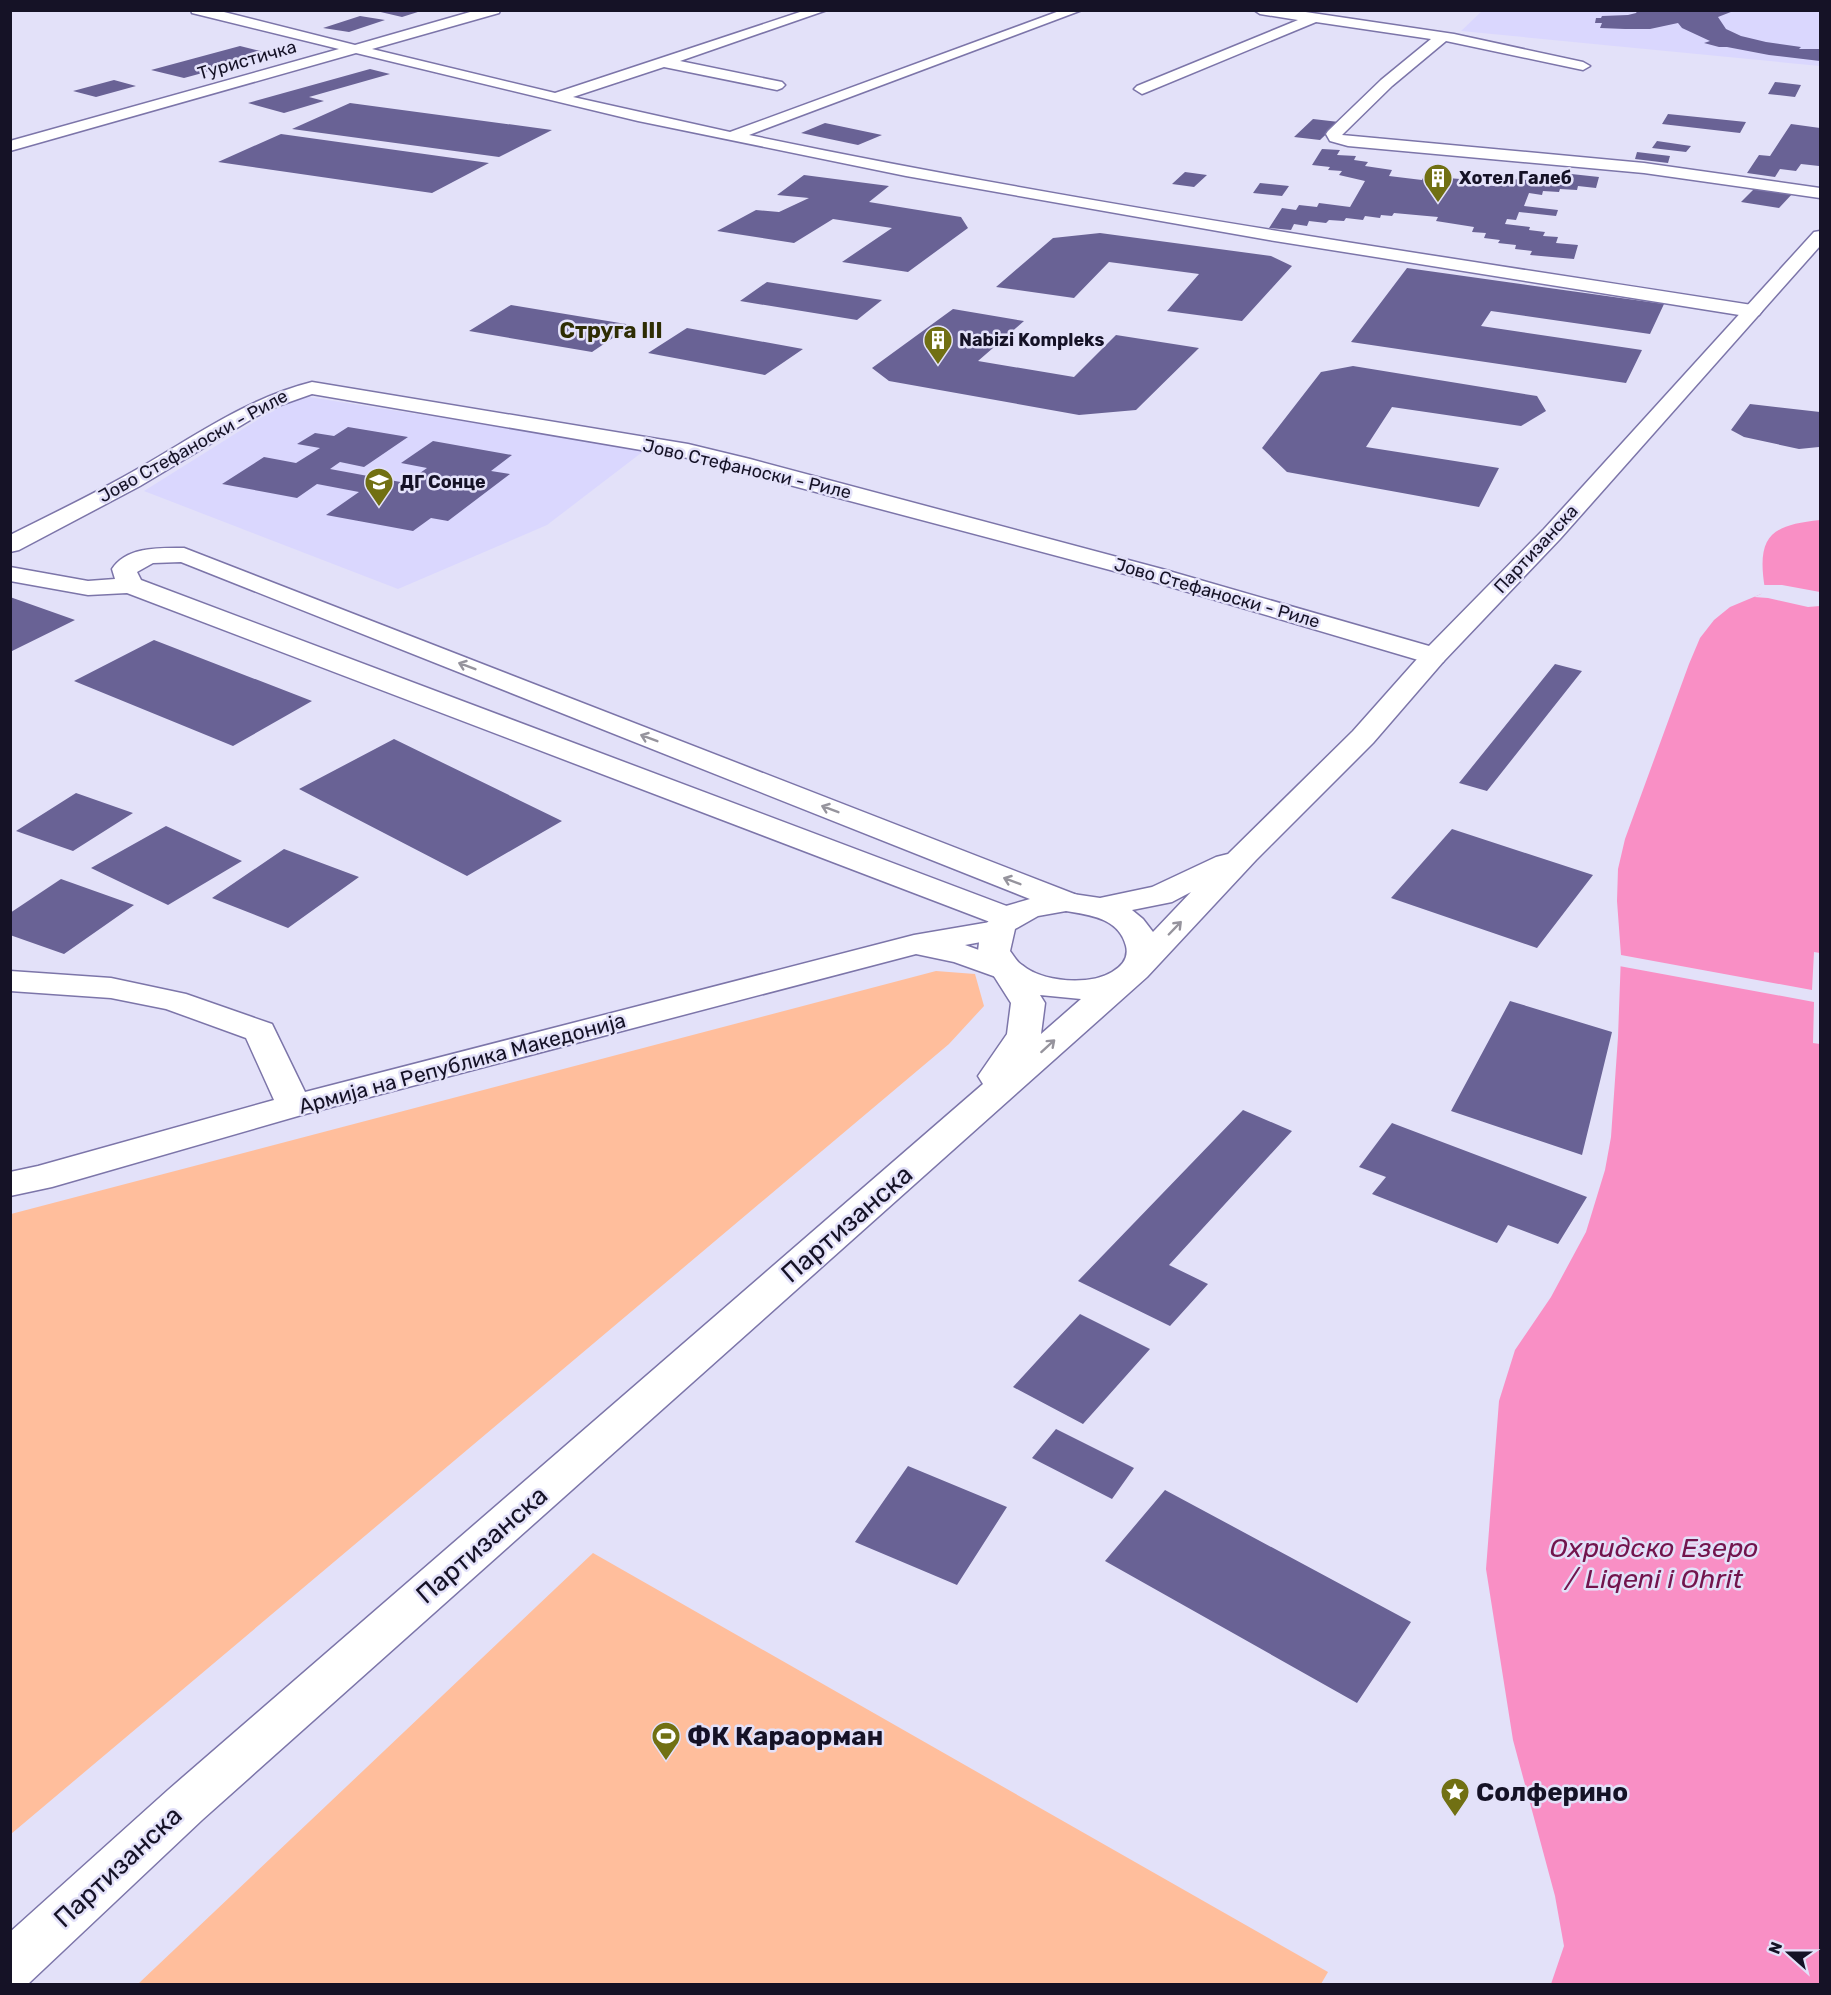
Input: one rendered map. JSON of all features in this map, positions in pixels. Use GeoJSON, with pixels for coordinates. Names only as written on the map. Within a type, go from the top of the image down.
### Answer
{"type":"FeatureCollection","features":[{"type":"Feature","properties":{"kind":"street"},"geometry":{"type":"LineString","coordinates":[[197,10],[357,50],[733,136],[1170,219],[1752,311]]}},
{"type":"Feature","properties":{"kind":"street","name":"Туристичка"},"geometry":{"type":"LineString","coordinates":[[10,146],[494,10]]}},
{"type":"Feature","properties":{"kind":"street"},"geometry":{"type":"LineString","coordinates":[[558,97],[821,10]]}},
{"type":"Feature","properties":{"kind":"street"},"geometry":{"type":"LineString","coordinates":[[733,136],[1076,10]]}},
{"type":"Feature","properties":{"kind":"street"},"geometry":{"type":"LineString","coordinates":[[1260,10],[1443,37],[1583,66]]}},
{"type":"Feature","properties":{"kind":"street"},"geometry":{"type":"LineString","coordinates":[[1142,89],[1332,10]]}},
{"type":"Feature","properties":{"kind":"street"},"geometry":{"type":"LineString","coordinates":[[1443,37],[1372,94],[1334,134],[1336,138],[1348,141],[1614,163],[1759,182],[1821,193]]}},
{"type":"Feature","properties":{"kind":"street"},"geometry":{"type":"LineString","coordinates":[[666,62],[777,85]]}},
{"type":"Feature","properties":{"kind":"street","name":"Партизанска"},"geometry":{"type":"LineString","coordinates":[[10,1967],[185,1805],[1134,970],[1245,854],[1363,736],[1434,656],[1552,534],[1821,236]]}},
{"type":"Feature","properties":{"kind":"street","name":"Јово Стефаноски - Риле"},"geometry":{"type":"LineString","coordinates":[[10,545],[147,473],[267,402],[290,392],[312,388],[688,451],[1153,574],[1434,656]]}},
{"type":"Feature","properties":{"kind":"street"},"geometry":{"type":"LineString","coordinates":[[10,522],[44,528]]}},
{"type":"Feature","properties":{"kind":"street"},"geometry":{"type":"LineString","coordinates":[[130,585],[124,568],[148,556],[184,555],[1066,902]]}},
{"type":"Feature","properties":{"kind":"street"},"geometry":{"type":"LineString","coordinates":[[10,574],[88,588],[130,585],[1003,924]]}},
{"type":"Feature","properties":{"kind":"street","name":"Партизанска"},"geometry":{"type":"LineString","coordinates":[[1101,907],[1161,895],[1245,854]]}},
{"type":"Feature","properties":{"kind":"street","name":"Партизанска"},"geometry":{"type":"LineString","coordinates":[[958,1127],[1024,1035],[1028,1003],[1010,972],[994,951],[1003,924],[1032,906],[1066,902],[1101,907],[1124,918],[1140,935],[1143,956],[1134,970],[1121,980],[1099,988],[1067,990],[1036,985],[1010,972]]}},
{"type":"Feature","properties":{"kind":"street","name":"Армија на Република Македонија"},"geometry":{"type":"LineString","coordinates":[[10,1184],[39,1178],[294,1106],[1003,924]]}},
{"type":"Feature","properties":{"kind":"street","name":"Армија на Република Македонија"},"geometry":{"type":"LineString","coordinates":[[914,945],[962,954],[1010,972]]}},
{"type":"Feature","properties":{"kind":"street"},"geometry":{"type":"LineString","coordinates":[[10,981],[111,988],[174,1001],[260,1031],[294,1106]]}},
{"type":"Feature","properties":{"kind":"shaded area"},"geometry":{"type":"Polygon","coordinates":[[[1482,11],[1820,11],[1820,66],[1461,31],[1482,11]]]}},
{"type":"Feature","properties":{"kind":"shaded area","name":"ДГ Сонце"},"geometry":{"type":"Polygon","coordinates":[[[309,397],[645,450],[547,525],[398,589],[144,491],[281,405],[309,397]]]}},
{"type":"Feature","properties":{"kind":"shaded area"},"geometry":{"type":"Polygon","coordinates":[[[936,971],[975,974],[984,1006],[949,1044],[11,1834],[11,1214],[936,971]]]}},
{"type":"Feature","properties":{"kind":"shaded area","name":"ФК Караорман"},"geometry":{"type":"Polygon","coordinates":[[[593,1553],[1328,1972],[1321,1984],[138,1984],[593,1553]]]}},
{"type":"Feature","properties":{"kind":"water","name":"Охридско Езеро / Liqeni i Ohrit"},"geometry":{"type":"Polygon","coordinates":[[[1820,520],[1820,1984],[1551,1984],[1564,1946],[1555,1896],[1513,1740],[1486,1569],[1499,1401],[1515,1350],[1551,1297],[1586,1232],[1605,1170],[1611,1137],[1618,1037],[1621,955],[1617,901],[1618,869],[1625,839],[1700,638],[1714,620],[1730,607],[1761,594],[1765,589],[1763,557],[1771,536],[1789,525],[1820,520]]]}},
{"type":"Feature","properties":{"kind":"pier"},"geometry":{"type":"Polygon","coordinates":[[[1764,585],[1782,585],[1820,592],[1820,606],[1808,607],[1754,597],[1761,594],[1764,585]]]}},
{"type":"Feature","properties":{"kind":"pier"},"geometry":{"type":"Polygon","coordinates":[[[1814,952],[1820,953],[1820,1044],[1813,1043],[1814,1002],[1619,966],[1621,955],[1812,990],[1814,952]]]}},
{"type":"Feature","properties":{"kind":"building"},"geometry":{"type":"Polygon","coordinates":[[[372,10],[421,10],[421,11],[402,17],[372,10]]]}},
{"type":"Feature","properties":{"kind":"building"},"geometry":{"type":"Polygon","coordinates":[[[1638,10],[1736,10],[1718,17],[1726,29],[1741,36],[1766,42],[1801,47],[1799,49],[1820,49],[1820,61],[1769,55],[1704,43],[1710,41],[1682,28],[1678,23],[1650,29],[1625,29],[1600,28],[1602,23],[1595,23],[1596,18],[1602,16],[1628,15],[1638,10]]]}},
{"type":"Feature","properties":{"kind":"building"},"geometry":{"type":"Polygon","coordinates":[[[360,16],[385,20],[349,32],[323,28],[360,16]]]}},
{"type":"Feature","properties":{"kind":"building"},"geometry":{"type":"Polygon","coordinates":[[[240,46],[273,54],[184,78],[151,70],[240,46]]]}},
{"type":"Feature","properties":{"kind":"building"},"geometry":{"type":"Polygon","coordinates":[[[370,69],[390,74],[309,97],[324,101],[284,113],[248,103],[370,69]]]}},
{"type":"Feature","properties":{"kind":"building"},"geometry":{"type":"Polygon","coordinates":[[[114,80],[136,86],[96,97],[73,91],[114,80]]]}},
{"type":"Feature","properties":{"kind":"building"},"geometry":{"type":"Polygon","coordinates":[[[1775,82],[1801,85],[1795,97],[1768,94],[1775,82]]]}},
{"type":"Feature","properties":{"kind":"building"},"geometry":{"type":"Polygon","coordinates":[[[350,103],[552,130],[499,157],[292,129],[350,103]]]}},
{"type":"Feature","properties":{"kind":"building"},"geometry":{"type":"Polygon","coordinates":[[[1668,114],[1746,122],[1740,133],[1662,124],[1668,114]]]}},
{"type":"Feature","properties":{"kind":"building"},"geometry":{"type":"Polygon","coordinates":[[[1313,119],[1339,122],[1320,140],[1294,137],[1313,119]]]}},
{"type":"Feature","properties":{"kind":"building"},"geometry":{"type":"Polygon","coordinates":[[[825,123],[882,135],[858,145],[801,133],[825,123]]]}},
{"type":"Feature","properties":{"kind":"building"},"geometry":{"type":"Polygon","coordinates":[[[1791,124],[1820,128],[1819,166],[1801,164],[1796,171],[1780,169],[1775,177],[1747,173],[1759,155],[1770,156],[1791,124]]]}},
{"type":"Feature","properties":{"kind":"building"},"geometry":{"type":"Polygon","coordinates":[[[281,134],[489,163],[432,193],[218,162],[281,134]]]}},
{"type":"Feature","properties":{"kind":"building"},"geometry":{"type":"Polygon","coordinates":[[[1657,141],[1691,146],[1686,152],[1652,148],[1657,141]]]}},
{"type":"Feature","properties":{"kind":"building","name":"Хотел Галеб"},"geometry":{"type":"Polygon","coordinates":[[[1322,149],[1340,150],[1337,155],[1356,156],[1354,160],[1368,162],[1365,166],[1392,170],[1389,176],[1422,180],[1424,176],[1460,179],[1459,183],[1494,186],[1496,181],[1509,183],[1511,179],[1528,180],[1529,177],[1545,178],[1546,175],[1561,177],[1562,173],[1599,177],[1596,188],[1578,186],[1577,190],[1543,191],[1542,195],[1529,193],[1524,206],[1558,210],[1556,216],[1519,212],[1516,220],[1507,219],[1505,224],[1530,227],[1529,230],[1545,232],[1543,236],[1558,237],[1556,243],[1578,245],[1574,259],[1530,255],[1532,251],[1515,249],[1516,245],[1498,243],[1500,240],[1484,238],[1486,233],[1472,232],[1474,227],[1436,221],[1438,217],[1394,213],[1392,216],[1381,215],[1380,218],[1365,216],[1363,220],[1346,218],[1344,221],[1329,220],[1326,223],[1309,221],[1307,226],[1294,224],[1291,230],[1269,228],[1282,208],[1296,210],[1299,205],[1317,207],[1319,203],[1350,207],[1365,181],[1339,175],[1342,171],[1328,170],[1330,167],[1312,165],[1322,149]]]}},
{"type":"Feature","properties":{"kind":"building"},"geometry":{"type":"Polygon","coordinates":[[[1637,152],[1670,156],[1668,163],[1635,159],[1637,152]]]}},
{"type":"Feature","properties":{"kind":"building"},"geometry":{"type":"Polygon","coordinates":[[[1185,172],[1207,175],[1194,187],[1172,184],[1185,172]]]}},
{"type":"Feature","properties":{"kind":"building"},"geometry":{"type":"Polygon","coordinates":[[[804,175],[889,186],[869,202],[961,217],[968,228],[908,272],[842,262],[892,228],[833,219],[794,243],[717,231],[756,210],[779,212],[809,198],[777,195],[804,175]]]}},
{"type":"Feature","properties":{"kind":"building"},"geometry":{"type":"Polygon","coordinates":[[[1260,183],[1289,186],[1282,196],[1253,193],[1260,183]]]}},
{"type":"Feature","properties":{"kind":"building"},"geometry":{"type":"Polygon","coordinates":[[[1757,186],[1794,192],[1779,208],[1741,202],[1757,186]]]}},
{"type":"Feature","properties":{"kind":"building"},"geometry":{"type":"Polygon","coordinates":[[[1100,233],[1271,256],[1292,266],[1242,321],[1167,311],[1199,274],[1109,262],[1074,298],[996,287],[1053,238],[1100,233]]]}},
{"type":"Feature","properties":{"kind":"building"},"geometry":{"type":"Polygon","coordinates":[[[1407,268],[1664,304],[1650,334],[1491,311],[1481,326],[1642,350],[1626,383],[1351,342],[1407,268]]]}},
{"type":"Feature","properties":{"kind":"building"},"geometry":{"type":"Polygon","coordinates":[[[767,282],[882,300],[857,320],[740,301],[767,282]]]}},
{"type":"Feature","properties":{"kind":"building"},"geometry":{"type":"Polygon","coordinates":[[[511,305],[632,325],[592,352],[469,331],[511,305]]]}},
{"type":"Feature","properties":{"kind":"building","name":"Nabizi Kompleks"},"geometry":{"type":"Polygon","coordinates":[[[953,309],[1024,321],[978,361],[1074,377],[1116,335],[1199,348],[1136,410],[1079,415],[889,381],[872,368],[953,309]]]}},
{"type":"Feature","properties":{"kind":"building"},"geometry":{"type":"Polygon","coordinates":[[[687,328],[803,349],[765,375],[648,353],[687,328]]]}},
{"type":"Feature","properties":{"kind":"building"},"geometry":{"type":"Polygon","coordinates":[[[1353,366],[1537,396],[1546,411],[1521,426],[1392,407],[1366,447],[1499,468],[1479,507],[1287,472],[1262,448],[1321,372],[1353,366]]]}},
{"type":"Feature","properties":{"kind":"building"},"geometry":{"type":"Polygon","coordinates":[[[1750,404],[1820,412],[1819,447],[1799,449],[1744,437],[1731,430],[1750,404]]]}},
{"type":"Feature","properties":{"kind":"building"},"geometry":{"type":"Polygon","coordinates":[[[348,427],[408,437],[364,467],[340,462],[330,469],[406,483],[427,468],[401,463],[433,441],[512,455],[491,471],[510,474],[448,521],[431,518],[413,531],[326,515],[359,492],[317,484],[297,498],[222,484],[264,457],[296,463],[320,448],[297,444],[315,433],[334,436],[348,427]]]}},
{"type":"Feature","properties":{"kind":"building"},"geometry":{"type":"Polygon","coordinates":[[[10,597],[75,620],[10,652],[10,597]]]}},
{"type":"Feature","properties":{"kind":"building"},"geometry":{"type":"Polygon","coordinates":[[[154,640],[312,701],[233,746],[74,681],[154,640]]]}},
{"type":"Feature","properties":{"kind":"building"},"geometry":{"type":"Polygon","coordinates":[[[1555,664],[1582,671],[1487,791],[1459,783],[1555,664]]]}},
{"type":"Feature","properties":{"kind":"building"},"geometry":{"type":"Polygon","coordinates":[[[394,739],[562,821],[467,876],[299,789],[394,739]]]}},
{"type":"Feature","properties":{"kind":"building"},"geometry":{"type":"Polygon","coordinates":[[[76,793],[133,813],[73,851],[16,831],[76,793]]]}},
{"type":"Feature","properties":{"kind":"building"},"geometry":{"type":"Polygon","coordinates":[[[166,826],[242,861],[168,905],[91,868],[166,826]]]}},
{"type":"Feature","properties":{"kind":"building"},"geometry":{"type":"Polygon","coordinates":[[[1452,829],[1593,875],[1537,948],[1391,898],[1452,829]]]}},
{"type":"Feature","properties":{"kind":"building"},"geometry":{"type":"Polygon","coordinates":[[[284,849],[359,877],[288,928],[212,898],[284,849]]]}},
{"type":"Feature","properties":{"kind":"building"},"geometry":{"type":"Polygon","coordinates":[[[61,879],[134,905],[64,954],[10,935],[10,913],[61,879]]]}},
{"type":"Feature","properties":{"kind":"building"},"geometry":{"type":"Polygon","coordinates":[[[1510,1001],[1612,1032],[1582,1155],[1451,1111],[1510,1001]]]}},
{"type":"Feature","properties":{"kind":"building"},"geometry":{"type":"Polygon","coordinates":[[[1243,1110],[1292,1131],[1169,1265],[1208,1284],[1170,1326],[1078,1281],[1243,1110]]]}},
{"type":"Feature","properties":{"kind":"building"},"geometry":{"type":"Polygon","coordinates":[[[1392,1123],[1587,1197],[1558,1244],[1508,1225],[1497,1243],[1372,1194],[1386,1177],[1359,1167],[1392,1123]]]}},
{"type":"Feature","properties":{"kind":"building"},"geometry":{"type":"Polygon","coordinates":[[[1080,1314],[1150,1349],[1083,1424],[1013,1387],[1080,1314]]]}},
{"type":"Feature","properties":{"kind":"building"},"geometry":{"type":"Polygon","coordinates":[[[1056,1429],[1134,1468],[1112,1499],[1032,1458],[1056,1429]]]}},
{"type":"Feature","properties":{"kind":"building"},"geometry":{"type":"Polygon","coordinates":[[[908,1466],[1007,1507],[957,1585],[855,1542],[908,1466]]]}},
{"type":"Feature","properties":{"kind":"building"},"geometry":{"type":"Polygon","coordinates":[[[1165,1490],[1411,1622],[1357,1703],[1105,1561],[1165,1490]]]}},
{"type":"Feature","properties":{"kind":"place","name":"Хотел Галеб"},"geometry":{"type":"Point","coordinates":[1438,204]}},
{"type":"Feature","properties":{"kind":"place","name":"Nabizi Kompleks"},"geometry":{"type":"Point","coordinates":[938,366]}},
{"type":"Feature","properties":{"kind":"place","name":"ДГ Сонце"},"geometry":{"type":"Point","coordinates":[379,508]}},
{"type":"Feature","properties":{"kind":"place","name":"ФК Караорман"},"geometry":{"type":"Point","coordinates":[666,1762]}},
{"type":"Feature","properties":{"kind":"place","name":"Солферино"},"geometry":{"type":"Point","coordinates":[1455,1818]}},
{"type":"Feature","properties":{"kind":"district","name":"Струга III"},"geometry":{"type":"Point","coordinates":[611,330]}}]}
